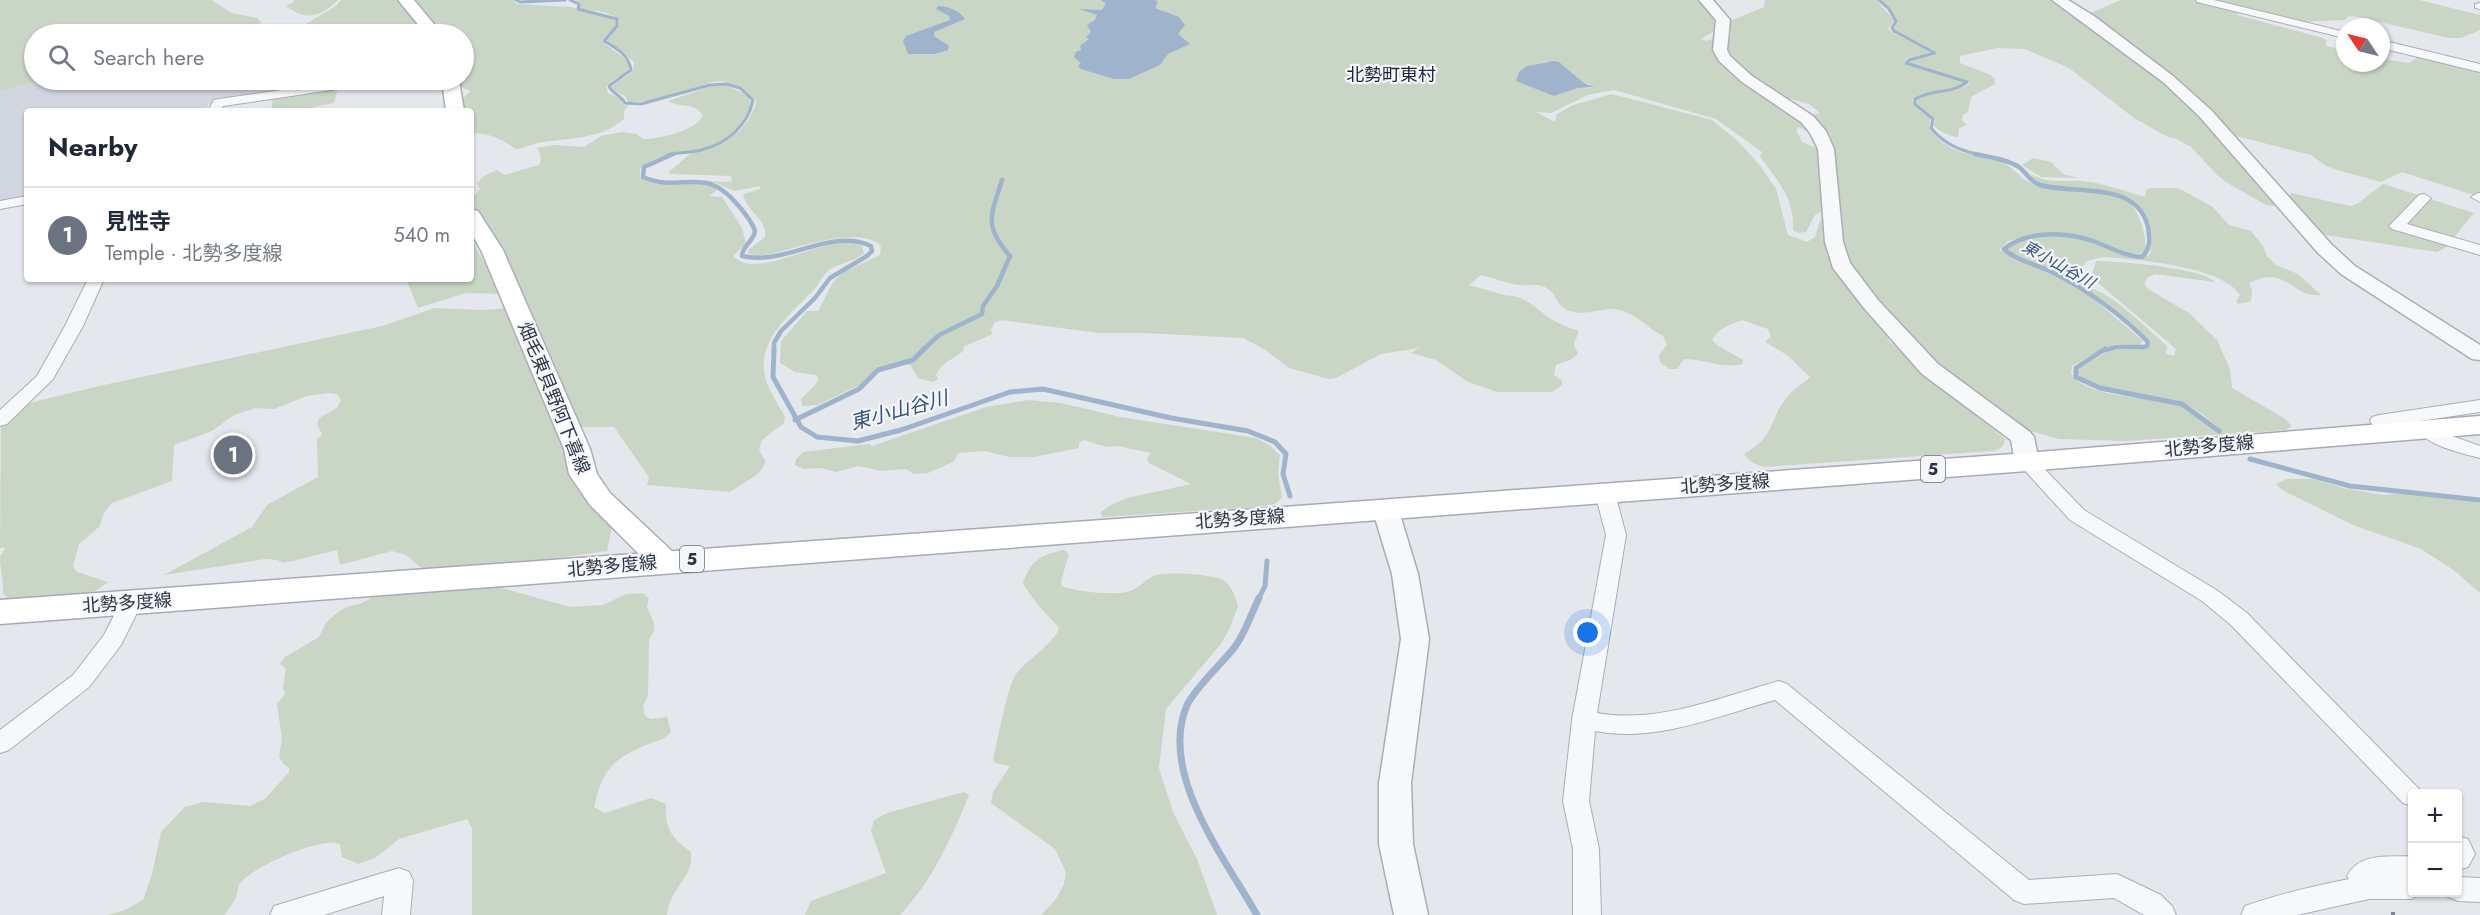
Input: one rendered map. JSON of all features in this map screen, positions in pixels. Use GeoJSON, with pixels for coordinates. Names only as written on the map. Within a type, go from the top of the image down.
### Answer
{"type":"FeatureCollection","features":[{"type":"Feature","properties":{"kind":"main road"},"geometry":{"type":"LineString","coordinates":[[406,0],[426,24]]}},
{"type":"Feature","properties":{"kind":"main road"},"geometry":{"type":"LineString","coordinates":[[452,90],[455,108]]}},
{"type":"Feature","properties":{"kind":"main road","name":"畑毛東貝野阿下喜線"},"geometry":{"type":"LineString","coordinates":[[474,220],[492,250],[577,449],[583,474],[600,499],[664,561]]}},
{"type":"Feature","properties":{"kind":"main road","name":"北勢多度線"},"geometry":{"type":"LineString","coordinates":[[0,612],[664,561],[2027,462],[2480,425]]}},
{"type":"Feature","properties":{"kind":"street"},"geometry":{"type":"LineString","coordinates":[[1706,0],[1723,20],[1720,50],[1724,58],[1747,79],[1789,105],[1818,131],[1826,149],[1834,242],[1840,264],[1878,312],[1930,369],[2022,437],[2027,462],[2077,515],[2210,596],[2239,620],[2408,792]]}},
{"type":"Feature","properties":{"kind":"street"},"geometry":{"type":"LineString","coordinates":[[2059,0],[2133,52],[2205,113],[2325,249],[2348,270],[2480,354]]}},
{"type":"Feature","properties":{"kind":"street"},"geometry":{"type":"LineString","coordinates":[[2201,0],[2336,35]]}},
{"type":"Feature","properties":{"kind":"street"},"geometry":{"type":"LineString","coordinates":[[2390,45],[2480,68]]}},
{"type":"Feature","properties":{"kind":"street"},"geometry":{"type":"LineString","coordinates":[[216,108],[219,103],[305,90]]}},
{"type":"Feature","properties":{"kind":"street"},"geometry":{"type":"LineString","coordinates":[[2424,198],[2393,232],[2480,250]]}},
{"type":"Feature","properties":{"kind":"street"},"geometry":{"type":"LineString","coordinates":[[0,205],[24,201]]}},
{"type":"Feature","properties":{"kind":"street"},"geometry":{"type":"LineString","coordinates":[[0,420],[44,379],[74,326],[95,282]]}},
{"type":"Feature","properties":{"kind":"street"},"geometry":{"type":"LineString","coordinates":[[2388,431],[2379,421],[2480,406]]}},
{"type":"Feature","properties":{"kind":"street"},"geometry":{"type":"LineString","coordinates":[[2425,429],[2442,439],[2480,452]]}},
{"type":"Feature","properties":{"kind":"street"},"geometry":{"type":"LineString","coordinates":[[1587,915],[1586,849],[1576,801],[1584,720],[1616,535],[1605,493]]}},
{"type":"Feature","properties":{"kind":"street"},"geometry":{"type":"LineString","coordinates":[[1385,508],[1405,574],[1415,639],[1395,783],[1396,844],[1411,915]]}},
{"type":"Feature","properties":{"kind":"street"},"geometry":{"type":"LineString","coordinates":[[0,743],[81,681],[113,639],[131,603]]}},
{"type":"Feature","properties":{"kind":"street"},"geometry":{"type":"LineString","coordinates":[[1584,720],[1617,726],[1665,722],[1779,690],[2024,892],[2084,890],[2117,886],[2151,904],[2162,915]]}},
{"type":"Feature","properties":{"kind":"street"},"geometry":{"type":"LineString","coordinates":[[2369,887],[2361,876],[2370,869],[2408,867]]}},
{"type":"Feature","properties":{"kind":"street"},"geometry":{"type":"LineString","coordinates":[[284,915],[399,880],[396,915]]}},
{"type":"Feature","properties":{"kind":"street"},"geometry":{"type":"LineString","coordinates":[[2255,915],[2314,898],[2369,887],[2408,887]]}},
{"type":"Feature","properties":{"kind":"street"},"geometry":{"type":"LineString","coordinates":[[2462,889],[2480,890]]}},
{"type":"Feature","properties":{"kind":"shaded area"},"geometry":{"type":"Polygon","coordinates":[[[24,85],[24,90],[290,90],[209,104],[206,108],[24,108],[24,201],[0,205],[0,91],[24,85]]]}},
{"type":"Feature","properties":{"kind":"green space"},"geometry":{"type":"Polygon","coordinates":[[[0,0],[211,0],[232,13],[257,18],[262,23],[24,24],[24,85],[0,91],[0,0]]]}},
{"type":"Feature","properties":{"kind":"green space"},"geometry":{"type":"Polygon","coordinates":[[[293,0],[338,0],[319,14],[307,15],[293,11],[286,6],[294,2],[293,0]]]}},
{"type":"Feature","properties":{"kind":"green space"},"geometry":{"type":"Polygon","coordinates":[[[341,0],[400,0],[420,24],[306,24],[336,6],[341,0]]]}},
{"type":"Feature","properties":{"kind":"green space"},"geometry":{"type":"Polygon","coordinates":[[[413,0],[513,0],[517,4],[571,7],[613,18],[617,22],[616,26],[601,41],[621,56],[630,67],[606,87],[608,93],[629,106],[624,111],[624,119],[615,126],[596,134],[516,149],[495,137],[474,133],[474,108],[464,108],[463,98],[471,91],[468,90],[474,90],[474,24],[432,24],[413,0]]]}},
{"type":"Feature","properties":{"kind":"green space"},"geometry":{"type":"Polygon","coordinates":[[[576,0],[1700,0],[1718,24],[1714,31],[1701,39],[1707,41],[1716,37],[1715,50],[1798,117],[1813,135],[1799,127],[1796,130],[1802,142],[1819,149],[1825,210],[1815,215],[1806,232],[1798,233],[1793,230],[1793,218],[1788,198],[1760,156],[1762,152],[1716,119],[1614,90],[1588,95],[1551,113],[1536,112],[1555,122],[1557,114],[1573,105],[1612,94],[1712,120],[1740,143],[1776,189],[1788,235],[1807,242],[1815,237],[1820,221],[1825,217],[1890,342],[1982,416],[1977,416],[2005,439],[2004,444],[1992,451],[1764,467],[1752,462],[1744,454],[1754,448],[1766,435],[1781,405],[1792,391],[1810,377],[1787,355],[1765,342],[1771,336],[1768,329],[1742,320],[1725,327],[1712,340],[1743,360],[1742,364],[1720,365],[1684,359],[1677,369],[1669,369],[1660,362],[1659,355],[1667,345],[1663,336],[1632,315],[1614,309],[1577,313],[1562,307],[1545,287],[1516,284],[1481,275],[1469,285],[1519,298],[1554,321],[1579,331],[1574,344],[1578,354],[1556,365],[1554,375],[1562,381],[1562,385],[1552,392],[1497,392],[1468,382],[1436,360],[1411,353],[1419,348],[1381,354],[1336,378],[1329,379],[1289,368],[1264,349],[1243,338],[1098,333],[1002,320],[995,322],[991,330],[993,334],[963,347],[964,350],[941,367],[936,375],[938,379],[933,382],[918,378],[911,366],[902,361],[877,369],[862,384],[817,405],[802,406],[801,399],[819,378],[816,375],[795,372],[780,363],[781,341],[807,311],[818,311],[833,282],[844,272],[880,255],[881,246],[871,240],[844,238],[812,243],[771,254],[757,256],[748,254],[748,250],[765,237],[765,231],[760,220],[748,206],[743,194],[760,189],[760,186],[734,191],[716,183],[683,182],[686,180],[727,182],[732,181],[731,176],[670,174],[669,172],[690,154],[720,144],[740,130],[755,107],[756,100],[736,85],[722,81],[712,82],[655,101],[628,102],[625,96],[611,87],[632,72],[634,62],[606,40],[620,22],[606,13],[578,8],[581,4],[576,0]],[[1546,62],[1535,65],[1519,73],[1517,79],[1554,96],[1578,88],[1592,88],[1590,84],[1584,83],[1561,64],[1546,62]]]}},
{"type":"Feature","properties":{"kind":"green space"},"geometry":{"type":"Polygon","coordinates":[[[1765,0],[1877,0],[1894,20],[1888,29],[1933,52],[1906,59],[1904,63],[1965,82],[1954,88],[1924,93],[1912,100],[1931,119],[1930,127],[1942,142],[1965,153],[2001,162],[2033,184],[2049,188],[2101,191],[2121,197],[2137,212],[2146,249],[2140,254],[2129,253],[2085,237],[2050,233],[2008,241],[1999,250],[2044,267],[2091,297],[2143,341],[2139,346],[2116,344],[2104,348],[2072,366],[2071,373],[2079,382],[2104,392],[2177,404],[2192,412],[2216,431],[2221,430],[2184,403],[2108,390],[2084,380],[2078,372],[2080,368],[2110,350],[2140,349],[2150,345],[2147,338],[2086,290],[2089,288],[2098,291],[2130,312],[2167,346],[2166,354],[2174,356],[2176,349],[2097,282],[2092,275],[2096,261],[2178,269],[2207,277],[2215,282],[2155,274],[2148,277],[2144,283],[2148,289],[2189,313],[2217,340],[2230,369],[2232,388],[2284,418],[2292,426],[2286,430],[2126,441],[2059,439],[2023,429],[1936,368],[1904,334],[1901,324],[1886,313],[1848,264],[1841,244],[1836,179],[1809,116],[1820,113],[1809,104],[1784,97],[1750,77],[1728,57],[1727,44],[1731,35],[1728,22],[1764,7],[1765,0]]]}},
{"type":"Feature","properties":{"kind":"green space"},"geometry":{"type":"Polygon","coordinates":[[[1881,0],[2053,0],[2200,113],[2281,207],[2266,205],[2226,182],[2191,147],[2134,118],[2069,68],[2025,49],[1997,48],[1960,56],[1960,63],[1991,75],[1995,79],[1995,84],[1971,97],[1968,112],[1963,115],[1962,120],[1967,125],[1959,128],[1958,137],[1939,130],[1933,125],[1936,120],[1918,104],[1917,100],[1929,94],[1965,87],[1970,83],[1909,63],[1911,60],[1935,55],[1937,52],[1898,33],[1894,29],[1897,20],[1891,9],[1881,0]]]}},
{"type":"Feature","properties":{"kind":"green space"},"geometry":{"type":"Polygon","coordinates":[[[2121,0],[2196,0],[2240,12],[2237,15],[2323,38],[2326,40],[2326,46],[2336,48],[2336,72],[2390,72],[2390,60],[2409,63],[2421,55],[2480,69],[2480,197],[2402,172],[2381,182],[2326,166],[2311,155],[2232,135],[2088,14],[2121,0]]]}},
{"type":"Feature","properties":{"kind":"green space"},"geometry":{"type":"Polygon","coordinates":[[[2204,0],[2419,0],[2480,15],[2480,30],[2461,38],[2449,38],[2390,24],[2390,18],[2349,16],[2336,18],[2336,20],[2298,22],[2204,0]]]}},
{"type":"Feature","properties":{"kind":"green space"},"geometry":{"type":"Polygon","coordinates":[[[721,83],[747,95],[751,101],[749,110],[739,126],[716,144],[707,148],[667,155],[653,160],[640,169],[640,177],[659,184],[699,185],[718,189],[709,196],[722,197],[742,228],[746,243],[733,256],[744,263],[759,264],[813,249],[848,243],[862,246],[864,253],[827,272],[813,291],[776,330],[765,354],[764,366],[766,380],[785,417],[784,423],[762,440],[759,450],[766,462],[758,474],[730,492],[647,485],[649,477],[614,427],[579,427],[498,248],[474,206],[474,197],[480,189],[477,184],[482,177],[497,170],[505,175],[539,165],[541,158],[537,148],[553,145],[584,147],[601,136],[622,132],[637,134],[643,139],[658,138],[685,130],[699,121],[703,115],[695,108],[668,101],[721,83]]]}},
{"type":"Feature","properties":{"kind":"green space"},"geometry":{"type":"Polygon","coordinates":[[[324,90],[337,92],[334,103],[309,108],[271,108],[273,98],[324,90]]]}},
{"type":"Feature","properties":{"kind":"green space"},"geometry":{"type":"Polygon","coordinates":[[[2033,158],[2051,162],[2063,174],[2078,178],[2041,177],[2022,165],[2033,158]]]}},
{"type":"Feature","properties":{"kind":"green space"},"geometry":{"type":"Polygon","coordinates":[[[2031,174],[2045,180],[2097,183],[2145,197],[2146,190],[2151,188],[2178,188],[2213,207],[2229,225],[2251,231],[2263,246],[2267,256],[2276,265],[2298,274],[2321,295],[2302,292],[2281,279],[2262,278],[2249,283],[2252,291],[2251,301],[2239,304],[2236,302],[2240,295],[2231,285],[2216,277],[2155,262],[2102,257],[2087,261],[2083,266],[2086,280],[2080,286],[2055,271],[2005,250],[2022,239],[2057,235],[2080,238],[2122,254],[2142,258],[2150,254],[2152,240],[2150,226],[2143,211],[2132,201],[2100,191],[2047,185],[2033,180],[2031,174]]]}},
{"type":"Feature","properties":{"kind":"green space"},"geometry":{"type":"Polygon","coordinates":[[[2383,184],[2474,213],[2445,248],[2437,252],[2326,235],[2318,231],[2290,197],[2291,193],[2351,206],[2383,184]]]}},
{"type":"Feature","properties":{"kind":"green space"},"geometry":{"type":"Polygon","coordinates":[[[474,244],[501,294],[466,293],[418,308],[407,282],[474,282],[474,244]]]}},
{"type":"Feature","properties":{"kind":"green space"},"geometry":{"type":"Polygon","coordinates":[[[435,308],[484,310],[505,308],[567,448],[578,488],[612,527],[607,551],[522,563],[437,570],[420,567],[406,555],[392,551],[340,565],[337,550],[284,563],[265,559],[164,575],[252,527],[267,505],[318,477],[317,440],[322,434],[317,424],[319,418],[337,408],[341,400],[337,394],[329,393],[307,396],[274,409],[255,408],[234,415],[212,431],[174,445],[172,481],[112,503],[104,513],[100,526],[79,544],[73,566],[77,572],[108,582],[88,596],[17,601],[7,598],[3,593],[0,557],[5,548],[0,548],[1,410],[99,386],[382,326],[435,308]]]}},
{"type":"Feature","properties":{"kind":"green space"},"geometry":{"type":"Polygon","coordinates":[[[1029,400],[1061,403],[1120,417],[1256,438],[1269,445],[1280,455],[1278,473],[1282,498],[1275,504],[1256,507],[1103,517],[1100,513],[1127,498],[1191,484],[1149,463],[1147,458],[1151,453],[1118,446],[1107,447],[1084,440],[1079,443],[1079,448],[1034,457],[1009,457],[985,451],[959,453],[953,462],[928,473],[914,474],[906,469],[881,471],[858,466],[836,472],[821,468],[803,469],[795,465],[796,459],[803,452],[870,444],[872,446],[986,407],[1029,400]]]}},
{"type":"Feature","properties":{"kind":"green space"},"geometry":{"type":"Polygon","coordinates":[[[2287,479],[2313,479],[2343,488],[2384,495],[2409,492],[2480,502],[2480,593],[2455,571],[2421,549],[2353,525],[2282,490],[2276,484],[2287,479]]]}},
{"type":"Feature","properties":{"kind":"green space"},"geometry":{"type":"Polygon","coordinates":[[[1064,550],[1069,554],[1061,581],[1062,586],[1069,588],[1096,593],[1116,593],[1134,590],[1148,579],[1160,574],[1191,574],[1221,579],[1228,584],[1235,596],[1238,606],[1229,630],[1220,645],[1166,709],[1159,768],[1173,812],[1197,859],[1217,915],[1041,915],[1056,899],[1064,884],[1066,872],[1055,849],[991,803],[993,792],[1010,766],[995,763],[993,760],[1013,680],[1016,674],[1054,638],[1059,627],[1039,606],[1023,583],[1033,564],[1043,556],[1064,550]]]}},
{"type":"Feature","properties":{"kind":"green space"},"geometry":{"type":"Polygon","coordinates":[[[491,585],[570,607],[603,605],[626,594],[643,593],[649,599],[647,607],[654,623],[654,631],[649,640],[648,695],[643,706],[645,716],[651,719],[667,717],[671,732],[663,739],[634,750],[616,762],[601,784],[594,807],[605,813],[651,798],[666,804],[668,826],[671,832],[691,852],[689,869],[672,897],[667,915],[472,915],[472,828],[467,819],[399,839],[375,858],[358,864],[342,857],[340,844],[318,844],[304,848],[248,875],[241,882],[235,899],[224,915],[107,915],[125,910],[143,900],[152,874],[161,832],[185,807],[203,802],[250,806],[266,798],[289,772],[289,768],[283,764],[279,756],[282,739],[277,704],[285,694],[283,687],[286,669],[280,664],[285,657],[319,637],[326,623],[334,615],[346,607],[362,603],[380,593],[491,585]]]}},
{"type":"Feature","properties":{"kind":"green space"},"geometry":{"type":"Polygon","coordinates":[[[964,792],[969,795],[940,858],[922,888],[900,915],[805,915],[811,901],[886,873],[871,831],[874,820],[887,813],[964,792]]]}},
{"type":"Feature","properties":{"kind":"water"},"geometry":{"type":"Polygon","coordinates":[[[1101,0],[1155,0],[1158,2],[1155,8],[1179,17],[1185,25],[1178,34],[1190,44],[1168,54],[1160,65],[1129,79],[1114,79],[1081,69],[1078,66],[1081,63],[1074,57],[1076,52],[1081,50],[1080,46],[1089,39],[1086,37],[1091,32],[1087,25],[1095,20],[1097,15],[1079,9],[1102,10],[1106,4],[1101,0]]]}},
{"type":"Feature","properties":{"kind":"water"},"geometry":{"type":"Polygon","coordinates":[[[938,6],[953,10],[965,19],[934,32],[934,36],[949,46],[948,50],[935,54],[908,54],[903,41],[906,36],[950,20],[949,16],[936,9],[938,6]]]}},
{"type":"Feature","properties":{"kind":"water"},"geometry":{"type":"Polygon","coordinates":[[[1559,62],[1584,83],[1594,87],[1578,88],[1554,96],[1516,81],[1519,72],[1527,66],[1559,62]]]}},
{"type":"Feature","properties":{"kind":"waterway","name":"東小山谷川"},"geometry":{"type":"LineString","coordinates":[[516,0],[520,2],[565,0]]}},
{"type":"Feature","properties":{"kind":"waterway","name":"東小山谷川"},"geometry":{"type":"LineString","coordinates":[[570,0],[579,4],[578,9],[617,19],[617,26],[604,41],[621,52],[630,65],[631,70],[609,86],[625,103],[641,104],[710,85],[726,84],[740,88],[753,100],[741,126],[727,138],[701,150],[672,154]]}},
{"type":"Feature","properties":{"kind":"waterway","name":"東小山谷川"},"geometry":{"type":"LineString","coordinates":[[1879,0],[1889,9],[1896,21],[1892,28],[1894,31],[1935,53],[1909,60],[1906,63],[1967,82],[1955,88],[1921,96],[1915,99],[1915,104],[1933,119],[1931,128],[1942,139],[1960,149],[1982,155]]}},
{"type":"Feature","properties":{"kind":"waterway","name":"東小山谷川"},"geometry":{"type":"LineString","coordinates":[[668,155],[672,154]]}},
{"type":"Feature","properties":{"kind":"waterway","name":"東小山谷川"},"geometry":{"type":"LineString","coordinates":[[672,154],[644,167],[643,177],[669,183],[703,182],[714,185],[725,192],[745,213],[755,231],[742,256],[758,258],[775,256],[840,241],[855,241],[871,246],[872,251],[867,256],[830,278],[815,298],[781,331],[774,343],[774,349]]}},
{"type":"Feature","properties":{"kind":"waterway","name":"東小山谷川"},"geometry":{"type":"LineString","coordinates":[[1975,154],[2014,164],[2040,185],[2103,192],[2131,202],[2142,212],[2148,227],[2149,239],[2147,250],[2142,257],[2123,253],[2082,238],[2047,234],[2024,238],[2004,249],[2079,287],[2116,313],[2148,342],[2147,346],[2143,347],[2116,347],[2102,351]]}},
{"type":"Feature","properties":{"kind":"waterway"},"geometry":{"type":"LineString","coordinates":[[922,351],[939,335],[982,314],[983,306],[997,286],[1010,256],[996,236],[992,220],[1002,180]]}},
{"type":"Feature","properties":{"kind":"waterway","name":"東小山谷川"},"geometry":{"type":"LineString","coordinates":[[774,349],[773,377],[797,419]]}},
{"type":"Feature","properties":{"kind":"waterway","name":"東小山谷川"},"geometry":{"type":"LineString","coordinates":[[2105,349],[2076,368],[2076,377],[2100,388],[2182,404],[2219,431]]}},
{"type":"Feature","properties":{"kind":"waterway"},"geometry":{"type":"LineString","coordinates":[[797,419],[859,389],[878,370],[913,360],[922,351]]}},
{"type":"Feature","properties":{"kind":"waterway","name":"東小山谷川"},"geometry":{"type":"LineString","coordinates":[[797,419],[801,427],[817,437],[858,441],[901,430],[1010,392],[1043,389],[1171,418],[1248,431],[1275,442],[1286,454],[1283,474],[1290,496]]}},
{"type":"Feature","properties":{"kind":"waterway","name":"東小山谷川"},"geometry":{"type":"LineString","coordinates":[[2250,459],[2350,486],[2480,500]]}},
{"type":"Feature","properties":{"kind":"waterway","name":"東小山谷川"},"geometry":{"type":"LineString","coordinates":[[1259,598],[1265,586],[1267,561]]}},
{"type":"Feature","properties":{"kind":"waterway","name":"東小山谷川"},"geometry":{"type":"LineString","coordinates":[[1257,915],[1199,814],[1188,786],[1181,758],[1180,731],[1191,698],[1238,642],[1259,598]]}},
{"type":"Feature","properties":{"kind":"railway"},"geometry":{"type":"LineString","coordinates":[[2391,915],[2399,915]]}},
{"type":"Feature","properties":{"kind":"place","name":"見性寺"},"geometry":{"type":"Point","coordinates":[233,455]}},
{"type":"Feature","properties":{"kind":"district","name":"北勢町東村"},"geometry":{"type":"Point","coordinates":[1391,75]}}]}
